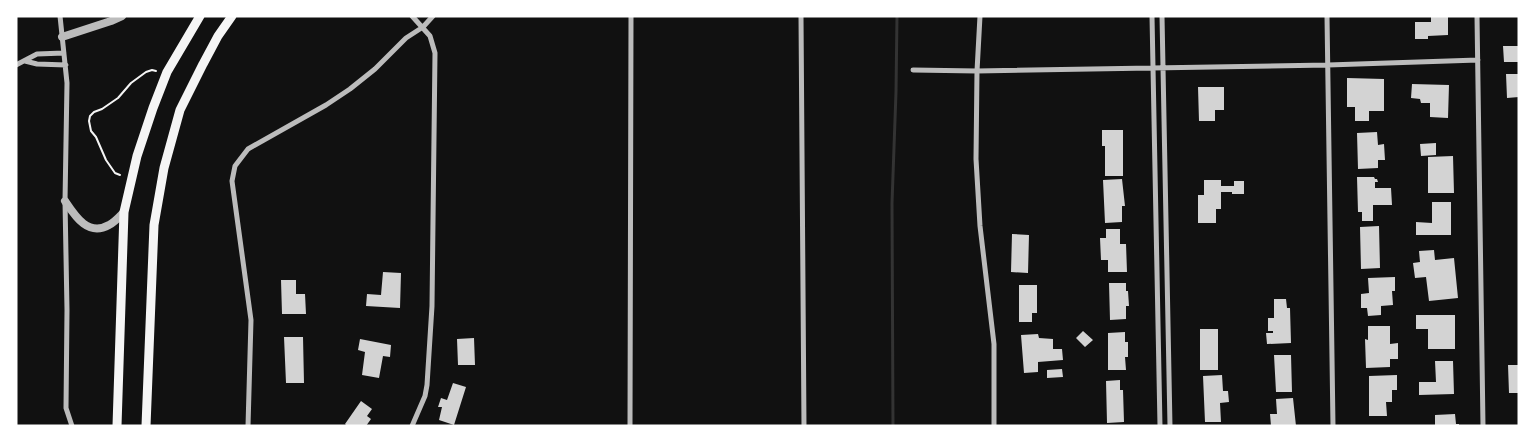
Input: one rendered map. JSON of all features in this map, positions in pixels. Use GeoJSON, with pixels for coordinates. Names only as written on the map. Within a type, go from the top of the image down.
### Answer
{"type":"FeatureCollection","features":[{"type":"Feature","properties":{"kind":"main road"},"geometry":{"type":"LineString","coordinates":[[117,426],[124,212],[137,156],[153,108],[167,72],[200,16]]}},
{"type":"Feature","properties":{"kind":"main road"},"geometry":{"type":"LineString","coordinates":[[146,426],[154,225],[164,168],[180,110],[218,36],[232,16]]}},
{"type":"Feature","properties":{"kind":"street"},"geometry":{"type":"LineString","coordinates":[[60,16],[67,83],[65,201],[66,408],[72,426]]}},
{"type":"Feature","properties":{"kind":"street"},"geometry":{"type":"LineString","coordinates":[[62,37],[111,22],[122,16]]}},
{"type":"Feature","properties":{"kind":"street"},"geometry":{"type":"LineString","coordinates":[[412,16],[430,36],[435,53],[432,297],[427,385],[412,426]]}},
{"type":"Feature","properties":{"kind":"street"},"geometry":{"type":"LineString","coordinates":[[248,426],[251,320],[232,181],[235,166],[248,149],[326,105],[350,89],[433,16]]}},
{"type":"Feature","properties":{"kind":"street"},"geometry":{"type":"LineString","coordinates":[[630,426],[631,16]]}},
{"type":"Feature","properties":{"kind":"street"},"geometry":{"type":"LineString","coordinates":[[802,16],[804,426]]}},
{"type":"Feature","properties":{"kind":"street"},"geometry":{"type":"LineString","coordinates":[[980,16],[976,159],[980,226],[994,344],[994,426]]}},
{"type":"Feature","properties":{"kind":"street"},"geometry":{"type":"LineString","coordinates":[[1152,16],[1160,426]]}},
{"type":"Feature","properties":{"kind":"street"},"geometry":{"type":"LineString","coordinates":[[1162,16],[1170,426]]}},
{"type":"Feature","properties":{"kind":"street"},"geometry":{"type":"LineString","coordinates":[[1327,16],[1333,426]]}},
{"type":"Feature","properties":{"kind":"street"},"geometry":{"type":"LineString","coordinates":[[1477,16],[1483,426]]}},
{"type":"Feature","properties":{"kind":"street"},"geometry":{"type":"LineString","coordinates":[[16,65],[37,54],[64,53]]}},
{"type":"Feature","properties":{"kind":"street"},"geometry":{"type":"LineString","coordinates":[[913,70],[977,71],[1478,60]]}},
{"type":"Feature","properties":{"kind":"street"},"geometry":{"type":"LineString","coordinates":[[25,61],[37,64],[66,65]]}},
{"type":"Feature","properties":{"kind":"street"},"geometry":{"type":"LineString","coordinates":[[65,201],[77,220],[87,226],[99,228],[109,225],[124,212]]}},
{"type":"Feature","properties":{"kind":"path"},"geometry":{"type":"LineString","coordinates":[[120,175],[115,173],[106,160],[92,130],[89,121],[90,116],[118,98],[131,83],[146,72],[156,71]]}},
{"type":"Feature","properties":{"kind":"building"},"geometry":{"type":"Polygon","coordinates":[[[1431,16],[1448,16],[1448,35],[1428,36],[1428,39],[1415,39],[1415,22],[1431,22],[1431,16]]]}},
{"type":"Feature","properties":{"kind":"building"},"geometry":{"type":"Polygon","coordinates":[[[1503,46],[1519,46],[1519,62],[1504,62],[1503,46]]]}},
{"type":"Feature","properties":{"kind":"building"},"geometry":{"type":"Polygon","coordinates":[[[1506,74],[1519,74],[1519,97],[1507,98],[1506,74]]]}},
{"type":"Feature","properties":{"kind":"building"},"geometry":{"type":"Polygon","coordinates":[[[1347,78],[1384,79],[1384,111],[1369,111],[1369,121],[1355,121],[1355,107],[1347,107],[1347,78]]]}},
{"type":"Feature","properties":{"kind":"building"},"geometry":{"type":"Polygon","coordinates":[[[1412,84],[1449,85],[1448,118],[1430,117],[1430,103],[1421,103],[1420,99],[1411,98],[1412,84]]]}},
{"type":"Feature","properties":{"kind":"building"},"geometry":{"type":"Polygon","coordinates":[[[1198,87],[1224,87],[1224,110],[1215,110],[1215,121],[1199,121],[1198,87]]]}},
{"type":"Feature","properties":{"kind":"building"},"geometry":{"type":"Polygon","coordinates":[[[1102,130],[1123,130],[1123,176],[1105,176],[1105,146],[1102,146],[1102,130]]]}},
{"type":"Feature","properties":{"kind":"building"},"geometry":{"type":"Polygon","coordinates":[[[1377,132],[1378,145],[1384,144],[1385,160],[1378,160],[1378,168],[1358,169],[1357,133],[1377,132]]]}},
{"type":"Feature","properties":{"kind":"building"},"geometry":{"type":"Polygon","coordinates":[[[1436,143],[1436,155],[1421,156],[1420,144],[1436,143]]]}},
{"type":"Feature","properties":{"kind":"building"},"geometry":{"type":"Polygon","coordinates":[[[1453,156],[1454,193],[1428,193],[1428,157],[1453,156]]]}},
{"type":"Feature","properties":{"kind":"building"},"geometry":{"type":"Polygon","coordinates":[[[1357,177],[1374,177],[1378,182],[1375,182],[1375,188],[1391,188],[1392,205],[1373,205],[1373,221],[1362,221],[1362,212],[1358,212],[1357,177]]]}},
{"type":"Feature","properties":{"kind":"building"},"geometry":{"type":"Polygon","coordinates":[[[1122,179],[1125,206],[1122,206],[1122,222],[1105,223],[1103,180],[1122,179]]]}},
{"type":"Feature","properties":{"kind":"building"},"geometry":{"type":"Polygon","coordinates":[[[1204,180],[1221,180],[1221,186],[1234,186],[1234,181],[1244,181],[1244,194],[1221,192],[1221,209],[1216,209],[1216,223],[1198,223],[1198,195],[1204,195],[1204,180]]]}},
{"type":"Feature","properties":{"kind":"building"},"geometry":{"type":"Polygon","coordinates":[[[1432,202],[1451,202],[1451,235],[1416,235],[1416,222],[1432,223],[1432,202]]]}},
{"type":"Feature","properties":{"kind":"building"},"geometry":{"type":"Polygon","coordinates":[[[1379,226],[1380,268],[1361,269],[1360,227],[1379,226]]]}},
{"type":"Feature","properties":{"kind":"building"},"geometry":{"type":"Polygon","coordinates":[[[1106,229],[1120,229],[1120,244],[1126,244],[1127,272],[1108,272],[1108,260],[1101,260],[1100,238],[1106,238],[1106,229]]]}},
{"type":"Feature","properties":{"kind":"building"},"geometry":{"type":"Polygon","coordinates":[[[1012,234],[1029,235],[1028,273],[1011,272],[1012,234]]]}},
{"type":"Feature","properties":{"kind":"building"},"geometry":{"type":"Polygon","coordinates":[[[1434,250],[1435,260],[1454,258],[1458,298],[1429,301],[1426,277],[1415,278],[1413,263],[1420,262],[1419,251],[1434,250]]]}},
{"type":"Feature","properties":{"kind":"building"},"geometry":{"type":"Polygon","coordinates":[[[383,272],[401,273],[400,308],[366,306],[367,294],[381,295],[383,272]]]}},
{"type":"Feature","properties":{"kind":"building"},"geometry":{"type":"Polygon","coordinates":[[[1395,277],[1395,291],[1392,291],[1393,305],[1381,306],[1381,315],[1368,316],[1367,308],[1361,308],[1361,294],[1369,293],[1368,278],[1395,277]]]}},
{"type":"Feature","properties":{"kind":"building"},"geometry":{"type":"Polygon","coordinates":[[[281,280],[296,280],[296,294],[305,294],[306,314],[282,314],[281,280]]]}},
{"type":"Feature","properties":{"kind":"building"},"geometry":{"type":"Polygon","coordinates":[[[1109,283],[1126,283],[1129,306],[1126,306],[1126,319],[1110,320],[1109,283]]]}},
{"type":"Feature","properties":{"kind":"building"},"geometry":{"type":"Polygon","coordinates":[[[1019,285],[1037,285],[1037,313],[1032,313],[1032,322],[1019,322],[1019,285]]]}},
{"type":"Feature","properties":{"kind":"building"},"geometry":{"type":"Polygon","coordinates":[[[1274,299],[1286,299],[1287,308],[1290,308],[1291,343],[1267,344],[1266,333],[1273,333],[1273,331],[1268,331],[1268,318],[1274,318],[1274,299]]]}},
{"type":"Feature","properties":{"kind":"building"},"geometry":{"type":"Polygon","coordinates":[[[1416,315],[1455,315],[1455,349],[1428,349],[1428,329],[1416,329],[1416,315]]]}},
{"type":"Feature","properties":{"kind":"building"},"geometry":{"type":"Polygon","coordinates":[[[1368,326],[1390,326],[1390,344],[1398,343],[1398,359],[1390,359],[1390,367],[1366,368],[1365,339],[1368,340],[1368,326]]]}},
{"type":"Feature","properties":{"kind":"building"},"geometry":{"type":"Polygon","coordinates":[[[1200,329],[1218,329],[1218,370],[1200,370],[1200,329]]]}},
{"type":"Feature","properties":{"kind":"building"},"geometry":{"type":"Polygon","coordinates":[[[1083,331],[1093,340],[1085,347],[1076,338],[1083,331]]]}},
{"type":"Feature","properties":{"kind":"building"},"geometry":{"type":"Polygon","coordinates":[[[1125,332],[1125,342],[1128,342],[1128,357],[1125,357],[1126,370],[1108,370],[1108,333],[1125,332]]]}},
{"type":"Feature","properties":{"kind":"building"},"geometry":{"type":"Polygon","coordinates":[[[1038,334],[1039,338],[1053,339],[1053,349],[1062,349],[1063,360],[1038,362],[1038,372],[1024,373],[1021,335],[1038,334]]]}},
{"type":"Feature","properties":{"kind":"building"},"geometry":{"type":"Polygon","coordinates":[[[284,337],[303,337],[304,383],[286,383],[284,337]]]}},
{"type":"Feature","properties":{"kind":"building"},"geometry":{"type":"Polygon","coordinates":[[[474,338],[475,365],[458,365],[457,339],[474,338]]]}},
{"type":"Feature","properties":{"kind":"building"},"geometry":{"type":"Polygon","coordinates":[[[360,339],[391,345],[390,357],[383,356],[379,378],[362,375],[365,352],[358,350],[360,339]]]}},
{"type":"Feature","properties":{"kind":"building"},"geometry":{"type":"Polygon","coordinates":[[[1274,355],[1291,355],[1292,392],[1276,392],[1274,355]]]}},
{"type":"Feature","properties":{"kind":"building"},"geometry":{"type":"Polygon","coordinates":[[[1435,361],[1453,361],[1454,394],[1419,395],[1419,382],[1436,382],[1435,361]]]}},
{"type":"Feature","properties":{"kind":"building"},"geometry":{"type":"Polygon","coordinates":[[[1508,365],[1519,365],[1519,393],[1509,393],[1508,365]]]}},
{"type":"Feature","properties":{"kind":"building"},"geometry":{"type":"Polygon","coordinates":[[[1062,369],[1063,377],[1047,378],[1047,370],[1062,369]]]}},
{"type":"Feature","properties":{"kind":"building"},"geometry":{"type":"Polygon","coordinates":[[[1222,375],[1223,391],[1228,391],[1229,402],[1220,403],[1221,422],[1205,422],[1203,376],[1222,375]]]}},
{"type":"Feature","properties":{"kind":"building"},"geometry":{"type":"Polygon","coordinates":[[[1397,375],[1397,390],[1392,390],[1392,402],[1386,402],[1387,416],[1369,416],[1369,376],[1397,375]]]}},
{"type":"Feature","properties":{"kind":"building"},"geometry":{"type":"Polygon","coordinates":[[[1120,380],[1120,390],[1123,390],[1124,422],[1107,423],[1106,381],[1120,380]]]}},
{"type":"Feature","properties":{"kind":"building"},"geometry":{"type":"Polygon","coordinates":[[[453,383],[466,387],[454,425],[439,420],[442,407],[438,407],[441,398],[447,400],[453,383]]]}},
{"type":"Feature","properties":{"kind":"building"},"geometry":{"type":"Polygon","coordinates":[[[1293,398],[1296,426],[1271,426],[1270,414],[1277,414],[1276,399],[1293,398]]]}},
{"type":"Feature","properties":{"kind":"building"},"geometry":{"type":"Polygon","coordinates":[[[361,401],[372,409],[367,416],[371,419],[366,426],[347,426],[345,424],[361,401]]]}},
{"type":"Feature","properties":{"kind":"building"},"geometry":{"type":"Polygon","coordinates":[[[1455,414],[1456,424],[1459,424],[1459,426],[1435,426],[1435,415],[1455,414]]]}},
{"type":"Feature","properties":{"kind":"waterway"},"geometry":{"type":"LineString","coordinates":[[893,426],[892,203],[897,16]]}}]}
